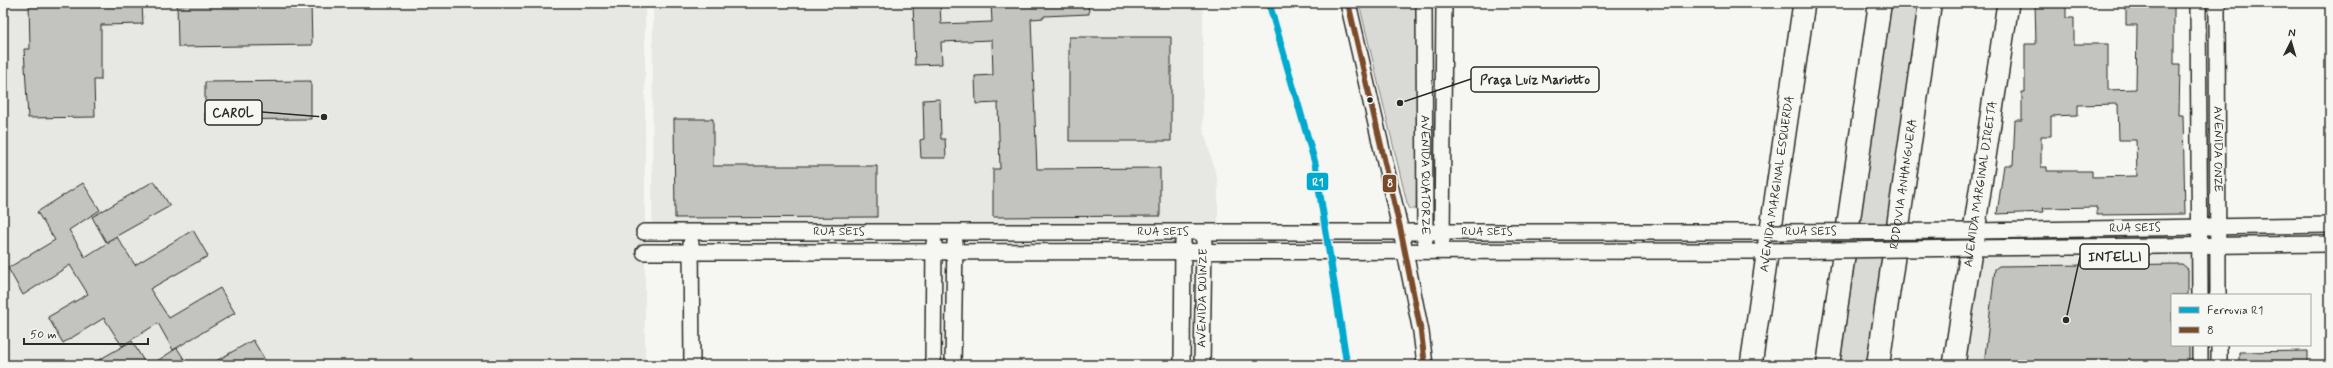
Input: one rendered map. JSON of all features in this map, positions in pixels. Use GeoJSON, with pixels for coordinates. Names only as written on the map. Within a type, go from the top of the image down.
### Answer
{"type":"FeatureCollection","features":[{"type":"Feature","properties":{"kind":"highway"},"geometry":{"type":"LineString","coordinates":[[1828,365],[1880,3]]}},
{"type":"Feature","properties":{"kind":"highway","name":"RODOVIA ANHANGUERA"},"geometry":{"type":"LineString","coordinates":[[1878,365],[1930,3]]}},
{"type":"Feature","properties":{"kind":"main road","name":"AVENIDA MARGINAL ESQUERDA"},"geometry":{"type":"LineString","coordinates":[[1751,365],[1804,3]]}},
{"type":"Feature","properties":{"kind":"main road","name":"AVENIDA MARGINAL DIREITA"},"geometry":{"type":"LineString","coordinates":[[1954,365],[2008,3]]}},
{"type":"Feature","properties":{"kind":"street"},"geometry":{"type":"LineString","coordinates":[[1348,3],[1401,232],[1421,332],[1425,365]]}},
{"type":"Feature","properties":{"kind":"street","name":"AVENIDA QUATORZE"},"geometry":{"type":"LineString","coordinates":[[1424,3],[1425,252]]}},
{"type":"Feature","properties":{"kind":"street","name":"AVENIDA QUATORZE"},"geometry":{"type":"LineString","coordinates":[[1442,252],[1444,3]]}},
{"type":"Feature","properties":{"kind":"street","name":"AVENIDA ONZE"},"geometry":{"type":"LineString","coordinates":[[2198,3],[2200,294]]}},
{"type":"Feature","properties":{"kind":"street","name":"AVENIDA ONZE"},"geometry":{"type":"LineString","coordinates":[[2217,3],[2218,294]]}},
{"type":"Feature","properties":{"kind":"street","name":"RUA SEIS"},"geometry":{"type":"LineString","coordinates":[[1973,240],[2199,226],[2330,225]]}},
{"type":"Feature","properties":{"kind":"street","name":"RUA SEIS"},"geometry":{"type":"LineString","coordinates":[[644,232],[955,233],[1425,231],[1769,241]]}},
{"type":"Feature","properties":{"kind":"street"},"geometry":{"type":"LineString","coordinates":[[691,232],[692,365]]}},
{"type":"Feature","properties":{"kind":"street"},"geometry":{"type":"LineString","coordinates":[[708,232],[709,251]]}},
{"type":"Feature","properties":{"kind":"street"},"geometry":{"type":"LineString","coordinates":[[933,365],[934,232]]}},
{"type":"Feature","properties":{"kind":"street","name":"AVENIDA QUINZE"},"geometry":{"type":"LineString","coordinates":[[1182,365],[1183,232]]}},
{"type":"Feature","properties":{"kind":"street","name":"AVENIDA QUINZE"},"geometry":{"type":"LineString","coordinates":[[1202,365],[1205,232]]}},
{"type":"Feature","properties":{"kind":"street"},"geometry":{"type":"LineString","coordinates":[[953,365],[955,233]]}},
{"type":"Feature","properties":{"kind":"street","name":"RUA SEIS"},"geometry":{"type":"LineString","coordinates":[[644,252],[1442,252],[1769,241],[1973,240],[2200,246],[2330,244]]}},
{"type":"Feature","properties":{"kind":"street"},"geometry":{"type":"LineString","coordinates":[[2200,346],[2200,365]]}},
{"type":"Feature","properties":{"kind":"street"},"geometry":{"type":"LineString","coordinates":[[2219,346],[2219,365]]}},
{"type":"Feature","properties":{"kind":"shaded area"},"geometry":{"type":"Polygon","coordinates":[[[3,3],[645,3],[645,365],[3,365],[3,3]]]}},
{"type":"Feature","properties":{"kind":"shaded area"},"geometry":{"type":"Polygon","coordinates":[[[653,3],[1203,3],[1203,128],[1218,182],[1218,231],[652,232],[653,3]]]}},
{"type":"Feature","properties":{"kind":"shaded area"},"geometry":{"type":"Polygon","coordinates":[[[1359,3],[1419,3],[1416,209],[1410,209],[1407,203],[1359,3]]]}},
{"type":"Feature","properties":{"kind":"shaded area"},"geometry":{"type":"Polygon","coordinates":[[[1890,3],[1920,3],[1868,365],[1838,365],[1890,3]]]}},
{"type":"Feature","properties":{"kind":"shaded area"},"geometry":{"type":"Polygon","coordinates":[[[2199,246],[2200,294],[2171,294],[2171,346],[2200,346],[2200,365],[1954,365],[1972,248],[2199,246]]]}},
{"type":"Feature","properties":{"kind":"building"},"geometry":{"type":"Polygon","coordinates":[[[29,3],[142,3],[143,24],[101,25],[101,80],[94,80],[95,117],[28,118],[24,49],[30,49],[29,3]]]}},
{"type":"Feature","properties":{"kind":"building"},"geometry":{"type":"Polygon","coordinates":[[[177,3],[311,3],[312,45],[178,47],[177,3]]]}},
{"type":"Feature","properties":{"kind":"building"},"geometry":{"type":"Polygon","coordinates":[[[913,3],[940,3],[941,24],[992,22],[991,3],[1088,3],[1089,14],[1044,16],[1044,18],[1031,19],[1037,169],[1160,168],[1160,216],[993,217],[993,169],[1000,169],[998,103],[976,104],[975,76],[993,75],[992,40],[941,42],[942,64],[915,65],[913,3]]]}},
{"type":"Feature","properties":{"kind":"building"},"geometry":{"type":"Polygon","coordinates":[[[2035,3],[2066,3],[2066,18],[2074,18],[2074,44],[2108,44],[2108,90],[2136,89],[2137,25],[2126,25],[2126,3],[2174,3],[2174,64],[2180,64],[2179,115],[2183,115],[2185,214],[2097,215],[2097,207],[2043,208],[2044,212],[1997,214],[2004,165],[2013,165],[2015,120],[2022,120],[2022,92],[2025,92],[2025,44],[2036,44],[2035,3]],[[2118,104],[2078,105],[2078,115],[2051,116],[2051,136],[2041,136],[2041,167],[2047,167],[2047,171],[2092,171],[2092,177],[2137,176],[2136,140],[2119,140],[2118,104]]]}},
{"type":"Feature","properties":{"kind":"building"},"geometry":{"type":"Polygon","coordinates":[[[1069,37],[1171,37],[1171,141],[1069,141],[1069,37]]]}},
{"type":"Feature","properties":{"kind":"building"},"geometry":{"type":"Polygon","coordinates":[[[311,81],[311,119],[205,120],[205,82],[311,81]]]}},
{"type":"Feature","properties":{"kind":"building"},"geometry":{"type":"Polygon","coordinates":[[[940,99],[941,139],[945,139],[946,158],[921,158],[920,140],[924,139],[923,100],[940,99]]]}},
{"type":"Feature","properties":{"kind":"building"},"geometry":{"type":"Polygon","coordinates":[[[674,119],[713,119],[713,166],[877,166],[877,217],[675,218],[674,119]]]}},
{"type":"Feature","properties":{"kind":"building"},"geometry":{"type":"Polygon","coordinates":[[[154,181],[170,206],[106,242],[92,217],[154,181]]]}},
{"type":"Feature","properties":{"kind":"building"},"geometry":{"type":"Polygon","coordinates":[[[83,183],[100,210],[69,230],[85,257],[117,237],[135,265],[193,230],[208,256],[150,289],[169,318],[220,288],[235,313],[173,350],[158,323],[122,346],[104,318],[63,343],[48,317],[88,294],[70,265],[23,295],[8,268],[55,240],[37,212],[83,183]]]}},
{"type":"Feature","properties":{"kind":"building"},"geometry":{"type":"Polygon","coordinates":[[[2182,264],[2188,269],[2188,294],[2171,294],[2171,346],[2189,346],[2189,365],[1984,365],[1995,269],[1999,266],[2182,264]]]}},
{"type":"Feature","properties":{"kind":"building"},"geometry":{"type":"Polygon","coordinates":[[[253,340],[268,365],[209,365],[253,340]]]}},
{"type":"Feature","properties":{"kind":"building"},"geometry":{"type":"Polygon","coordinates":[[[132,341],[146,365],[90,365],[132,341]]]}},
{"type":"Feature","properties":{"kind":"building"},"geometry":{"type":"Polygon","coordinates":[[[177,348],[188,365],[151,365],[177,348]]]}},
{"type":"Feature","properties":{"kind":"building"},"geometry":{"type":"Polygon","coordinates":[[[2308,351],[2308,365],[2239,365],[2239,352],[2308,351]]]}},
{"type":"Feature","properties":{"kind":"rail line","name":"R1"},"geometry":{"type":"LineString","coordinates":[[1269,3],[1315,163],[1347,365]]}},
{"type":"Feature","properties":{"kind":"transit line","name":"8"},"geometry":{"type":"LineString","coordinates":[[1348,3],[1401,232],[1421,332],[1425,365]]}},
{"type":"Feature","properties":{"kind":"place","name":"Praça Luiz Mariotto"},"geometry":{"type":"Point","coordinates":[1400,103]}},
{"type":"Feature","properties":{"kind":"place","name":"CAROL"},"geometry":{"type":"Point","coordinates":[324,117]}},
{"type":"Feature","properties":{"kind":"place","name":"INTELLI"},"geometry":{"type":"Point","coordinates":[2066,320]}}]}
